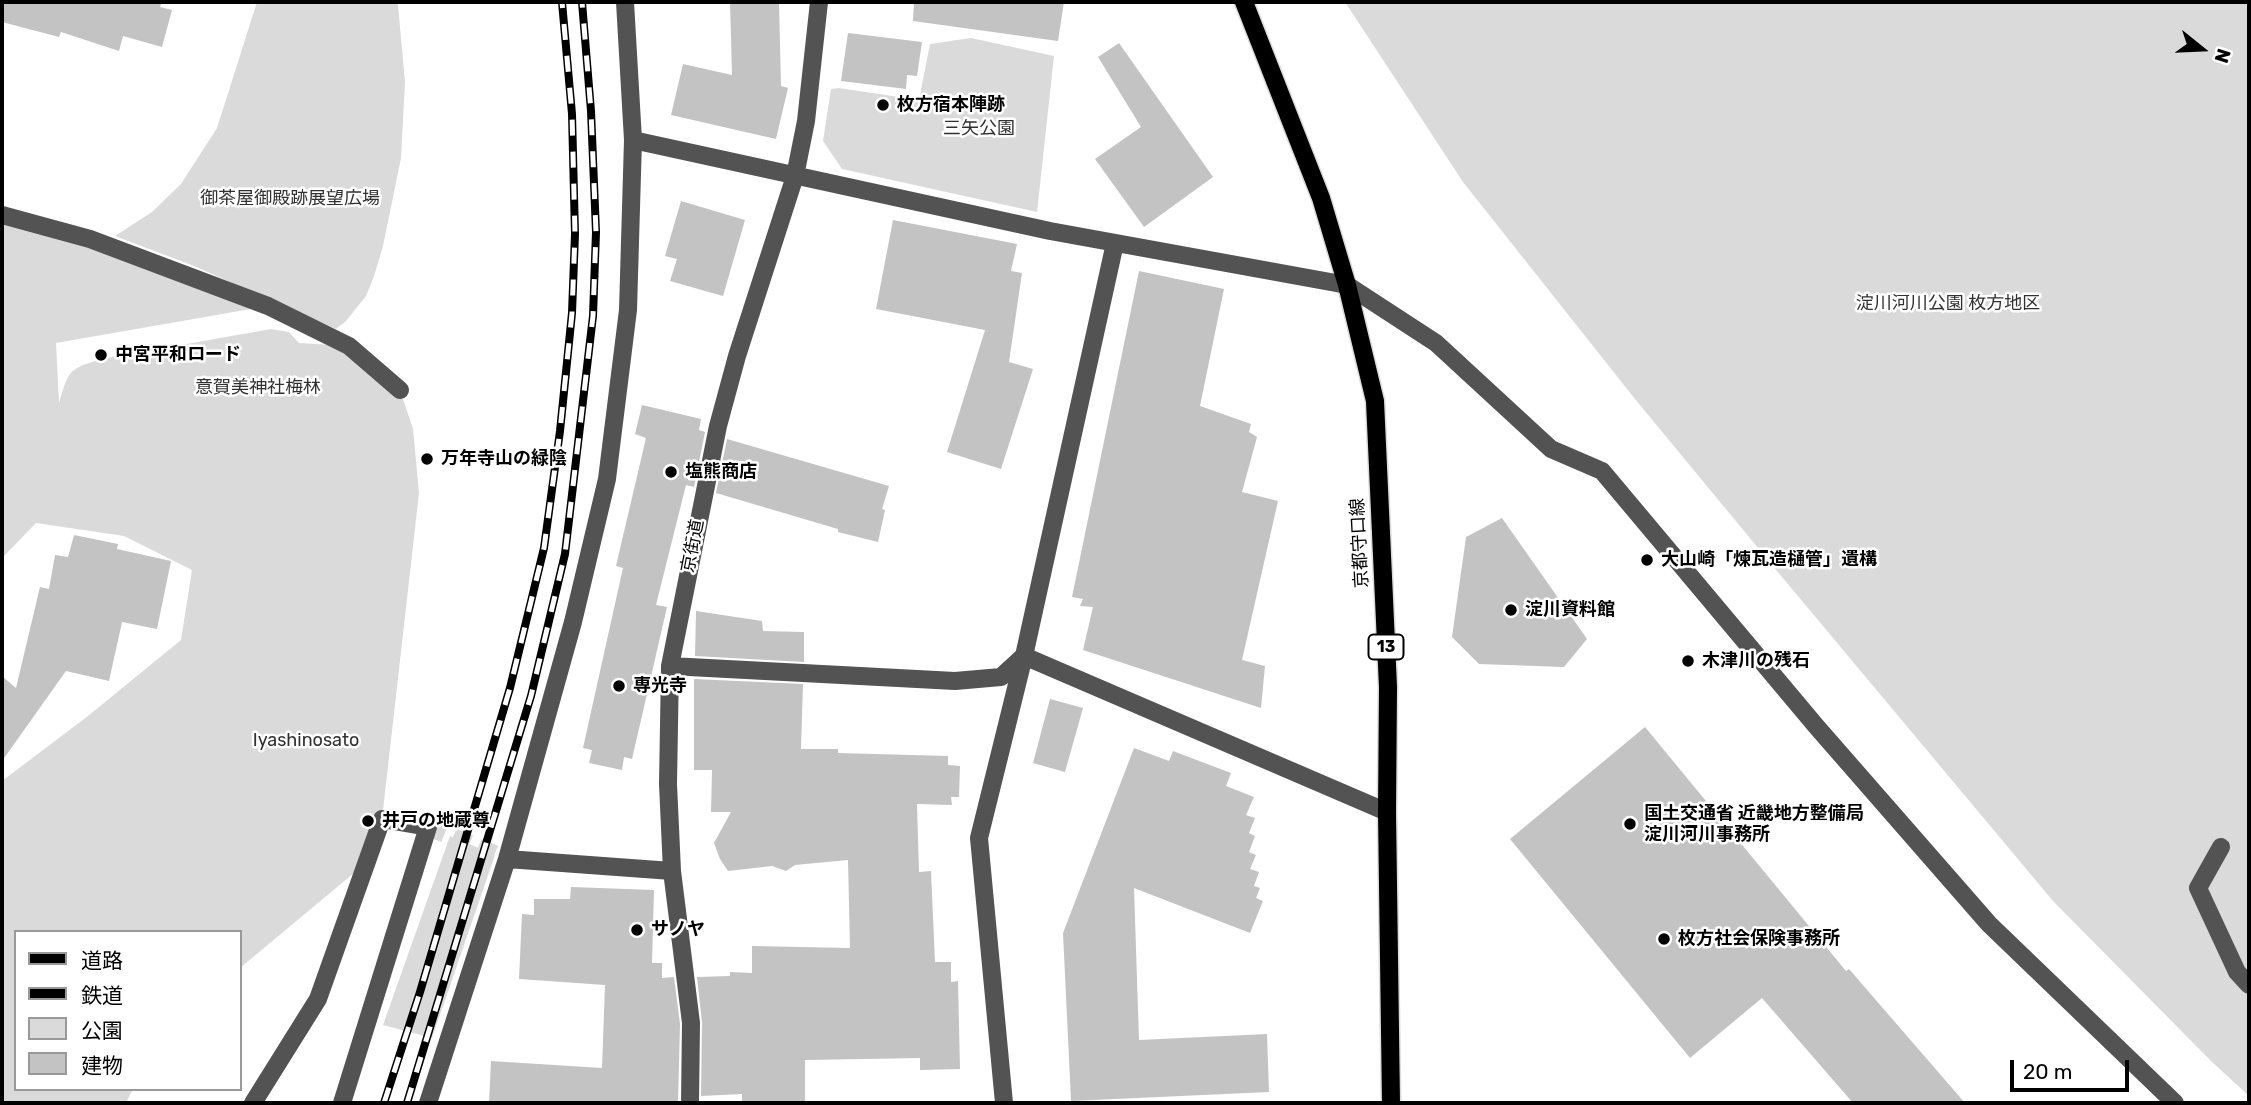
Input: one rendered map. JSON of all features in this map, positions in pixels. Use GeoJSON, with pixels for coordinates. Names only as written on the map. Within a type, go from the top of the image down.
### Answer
{"type":"FeatureCollection","features":[{"type":"Feature","properties":{"kind":"main road","name":"京都守口線"},"geometry":{"type":"LineString","coordinates":[[1244,2],[1321,198],[1347,285],[1375,401],[1388,687],[1391,1103]]}},
{"type":"Feature","properties":{"kind":"street"},"geometry":{"type":"LineString","coordinates":[[428,1103],[507,859],[573,622],[607,479],[628,310],[633,140],[625,2]]}},
{"type":"Feature","properties":{"kind":"street","name":"京街道"},"geometry":{"type":"LineString","coordinates":[[690,1103],[691,1023],[672,871],[668,784],[670,666],[718,426],[737,356],[795,176],[806,121],[819,2]]}},
{"type":"Feature","properties":{"kind":"street"},"geometry":{"type":"LineString","coordinates":[[633,140],[1050,231],[1347,285],[1436,342],[1551,449],[1602,471],[1808,716],[1989,925],[2175,1103]]}},
{"type":"Feature","properties":{"kind":"street"},"geometry":{"type":"LineString","coordinates":[[2,215],[90,239],[268,306],[349,346],[400,390]]}},
{"type":"Feature","properties":{"kind":"street"},"geometry":{"type":"LineString","coordinates":[[1004,1103],[979,838],[1024,656],[1115,243]]}},
{"type":"Feature","properties":{"kind":"street"},"geometry":{"type":"LineString","coordinates":[[670,666],[955,681],[1001,677],[1024,656]]}},
{"type":"Feature","properties":{"kind":"street"},"geometry":{"type":"LineString","coordinates":[[1024,656],[1387,812]]}},
{"type":"Feature","properties":{"kind":"street"},"geometry":{"type":"LineString","coordinates":[[253,1103],[318,999],[382,820],[428,827],[342,1103]]}},
{"type":"Feature","properties":{"kind":"street"},"geometry":{"type":"LineString","coordinates":[[2221,847],[2198,888],[2237,971],[2249,985]]}},
{"type":"Feature","properties":{"kind":"street"},"geometry":{"type":"LineString","coordinates":[[507,859],[672,871]]}},
{"type":"Feature","properties":{"kind":"green space","name":"御茶屋御殿跡展望広場"},"geometry":{"type":"Polygon","coordinates":[[[257,2],[396,2],[398,5],[405,82],[401,158],[374,276],[366,296],[336,329],[194,266],[115,236],[152,212],[181,184],[217,128],[257,2]]]}},
{"type":"Feature","properties":{"kind":"green space","name":"淀川河川公園 枚方地区"},"geometry":{"type":"Polygon","coordinates":[[[1345,2],[2249,2],[2249,1096],[2053,901],[1782,577],[1635,399],[1463,182],[1345,2]]]}},
{"type":"Feature","properties":{"kind":"green space","name":"三矢公園"},"geometry":{"type":"Polygon","coordinates":[[[971,38],[1054,56],[1037,212],[842,169],[823,141],[831,89],[919,100],[930,44],[971,38]]]}},
{"type":"Feature","properties":{"kind":"green space"},"geometry":{"type":"Polygon","coordinates":[[[2,216],[268,306],[56,343],[59,403],[71,373],[91,362],[271,329],[289,332],[299,343],[349,346],[400,390],[413,429],[419,493],[382,819],[366,863],[242,966],[242,930],[14,930],[14,1091],[132,1091],[126,1103],[2,1103],[2,781],[88,716],[181,640],[192,570],[124,536],[36,523],[2,555],[2,216]]]}},
{"type":"Feature","properties":{"kind":"green space"},"geometry":{"type":"Polygon","coordinates":[[[450,836],[495,855],[432,1038],[383,1025],[450,836]]]}},
{"type":"Feature","properties":{"kind":"building"},"geometry":{"type":"Polygon","coordinates":[[[2,2],[162,2],[160,7],[172,10],[162,47],[123,36],[119,51],[61,32],[59,37],[2,22],[2,2]]]}},
{"type":"Feature","properties":{"kind":"building"},"geometry":{"type":"Polygon","coordinates":[[[730,2],[779,2],[781,86],[788,88],[776,139],[671,115],[683,64],[732,75],[730,2]]]}},
{"type":"Feature","properties":{"kind":"building"},"geometry":{"type":"Polygon","coordinates":[[[914,2],[1064,2],[1058,41],[913,21],[914,2]]]}},
{"type":"Feature","properties":{"kind":"building"},"geometry":{"type":"Polygon","coordinates":[[[848,33],[922,42],[917,76],[907,75],[906,89],[841,81],[848,33]]]}},
{"type":"Feature","properties":{"kind":"building"},"geometry":{"type":"Polygon","coordinates":[[[1119,43],[1213,177],[1144,227],[1095,159],[1141,127],[1098,57],[1119,43]]]}},
{"type":"Feature","properties":{"kind":"building"},"geometry":{"type":"Polygon","coordinates":[[[681,201],[745,220],[723,296],[670,281],[677,259],[665,256],[681,201]]]}},
{"type":"Feature","properties":{"kind":"building"},"geometry":{"type":"Polygon","coordinates":[[[893,220],[1017,244],[1011,271],[1022,273],[1009,362],[1033,369],[1001,469],[947,452],[985,330],[876,309],[893,220]]]}},
{"type":"Feature","properties":{"kind":"building"},"geometry":{"type":"Polygon","coordinates":[[[1139,271],[1224,289],[1200,406],[1251,424],[1249,432],[1257,437],[1242,492],[1278,501],[1242,660],[1265,666],[1261,708],[1083,650],[1093,607],[1080,606],[1083,599],[1072,597],[1139,271]]]}},
{"type":"Feature","properties":{"kind":"building"},"geometry":{"type":"Polygon","coordinates":[[[642,405],[701,419],[699,430],[705,432],[694,487],[686,485],[656,605],[667,607],[632,759],[624,757],[622,770],[589,763],[592,750],[583,748],[623,568],[616,566],[646,438],[635,434],[642,405]]]}},
{"type":"Feature","properties":{"kind":"building"},"geometry":{"type":"Polygon","coordinates":[[[727,439],[889,486],[882,509],[885,510],[878,542],[716,493],[727,439]]]}},
{"type":"Feature","properties":{"kind":"building","name":"淀川資料館"},"geometry":{"type":"Polygon","coordinates":[[[1502,518],[1587,639],[1564,667],[1479,664],[1452,637],[1466,537],[1502,518]]]}},
{"type":"Feature","properties":{"kind":"building"},"geometry":{"type":"Polygon","coordinates":[[[74,535],[118,544],[117,549],[171,561],[157,629],[122,622],[109,681],[66,671],[2,761],[2,676],[16,688],[40,587],[49,589],[55,555],[68,557],[74,535]]]}},
{"type":"Feature","properties":{"kind":"building"},"geometry":{"type":"Polygon","coordinates":[[[696,611],[762,621],[763,631],[804,632],[804,662],[695,656],[696,611]]]}},
{"type":"Feature","properties":{"kind":"building"},"geometry":{"type":"Polygon","coordinates":[[[694,679],[803,684],[801,749],[838,749],[838,753],[948,756],[948,765],[960,766],[959,797],[951,797],[952,805],[917,804],[919,872],[931,871],[935,962],[951,962],[951,982],[958,981],[960,1069],[920,1070],[920,1058],[805,1060],[805,1103],[742,1103],[742,1094],[701,1096],[702,1023],[697,977],[730,976],[730,972],[752,973],[752,946],[850,948],[848,860],[795,865],[786,871],[772,866],[728,871],[720,859],[714,843],[731,812],[711,812],[712,770],[694,770],[694,679]]]}},
{"type":"Feature","properties":{"kind":"building"},"geometry":{"type":"Polygon","coordinates":[[[1050,699],[1083,708],[1065,772],[1033,763],[1050,699]]]}},
{"type":"Feature","properties":{"kind":"building"},"geometry":{"type":"Polygon","coordinates":[[[1645,727],[1846,971],[1849,969],[1965,1103],[1853,1103],[1762,998],[1690,1058],[1510,839],[1645,727]]]}},
{"type":"Feature","properties":{"kind":"building"},"geometry":{"type":"Polygon","coordinates":[[[1134,748],[1169,761],[1173,751],[1231,773],[1226,786],[1254,797],[1246,815],[1255,818],[1249,833],[1255,836],[1249,852],[1256,855],[1250,869],[1259,872],[1254,886],[1260,888],[1256,898],[1263,901],[1250,933],[1134,888],[1139,1040],[1267,1034],[1269,1092],[1071,1101],[1063,933],[1134,748]]]}},
{"type":"Feature","properties":{"kind":"building"},"geometry":{"type":"Polygon","coordinates":[[[571,887],[654,890],[652,963],[662,963],[662,978],[674,977],[680,1024],[678,1103],[489,1103],[491,1061],[602,1068],[605,985],[519,979],[522,914],[534,915],[534,899],[570,899],[571,887]]]}},
{"type":"Feature","properties":{"kind":"tunnel"},"geometry":{"type":"LineString","coordinates":[[428,827],[507,859]]}},
{"type":"Feature","properties":{"kind":"railway"},"geometry":{"type":"LineString","coordinates":[[384,1103],[420,992],[510,688],[544,548],[572,313],[575,234],[572,114],[562,2]]}},
{"type":"Feature","properties":{"kind":"railway"},"geometry":{"type":"LineString","coordinates":[[407,1103],[531,696],[565,554],[593,316],[596,232],[591,111],[582,2]]}},
{"type":"Feature","properties":{"kind":"place","name":"枚方宿本陣跡"},"geometry":{"type":"Point","coordinates":[883,105]}},
{"type":"Feature","properties":{"kind":"place","name":"中宮平和ロード"},"geometry":{"type":"Point","coordinates":[101,355]}},
{"type":"Feature","properties":{"kind":"place","name":"万年寺山の緑陰"},"geometry":{"type":"Point","coordinates":[427,459]}},
{"type":"Feature","properties":{"kind":"place","name":"塩熊商店"},"geometry":{"type":"Point","coordinates":[671,472]}},
{"type":"Feature","properties":{"kind":"place","name":"大山崎「煉瓦造樋管」遺構"},"geometry":{"type":"Point","coordinates":[1647,560]}},
{"type":"Feature","properties":{"kind":"place","name":"淀川資料館"},"geometry":{"type":"Point","coordinates":[1511,610]}},
{"type":"Feature","properties":{"kind":"place","name":"木津川の残石"},"geometry":{"type":"Point","coordinates":[1688,661]}},
{"type":"Feature","properties":{"kind":"place","name":"専光寺"},"geometry":{"type":"Point","coordinates":[619,686]}},
{"type":"Feature","properties":{"kind":"place","name":"井戸の地蔵尊"},"geometry":{"type":"Point","coordinates":[368,821]}},
{"type":"Feature","properties":{"kind":"place","name":"国土交通省 近畿地方整備局 淀川河川事務所"},"geometry":{"type":"Point","coordinates":[1630,824]}},
{"type":"Feature","properties":{"kind":"place","name":"サノヤ"},"geometry":{"type":"Point","coordinates":[637,930]}},
{"type":"Feature","properties":{"kind":"place","name":"枚方社会保険事務所"},"geometry":{"type":"Point","coordinates":[1664,939]}},
{"type":"Feature","properties":{"kind":"park label","name":"意賀美神社梅林"},"geometry":{"type":"Point","coordinates":[258,388]}},
{"type":"Feature","properties":{"kind":"park label","name":"Iyashinosato"},"geometry":{"type":"Point","coordinates":[306,741]}}]}
